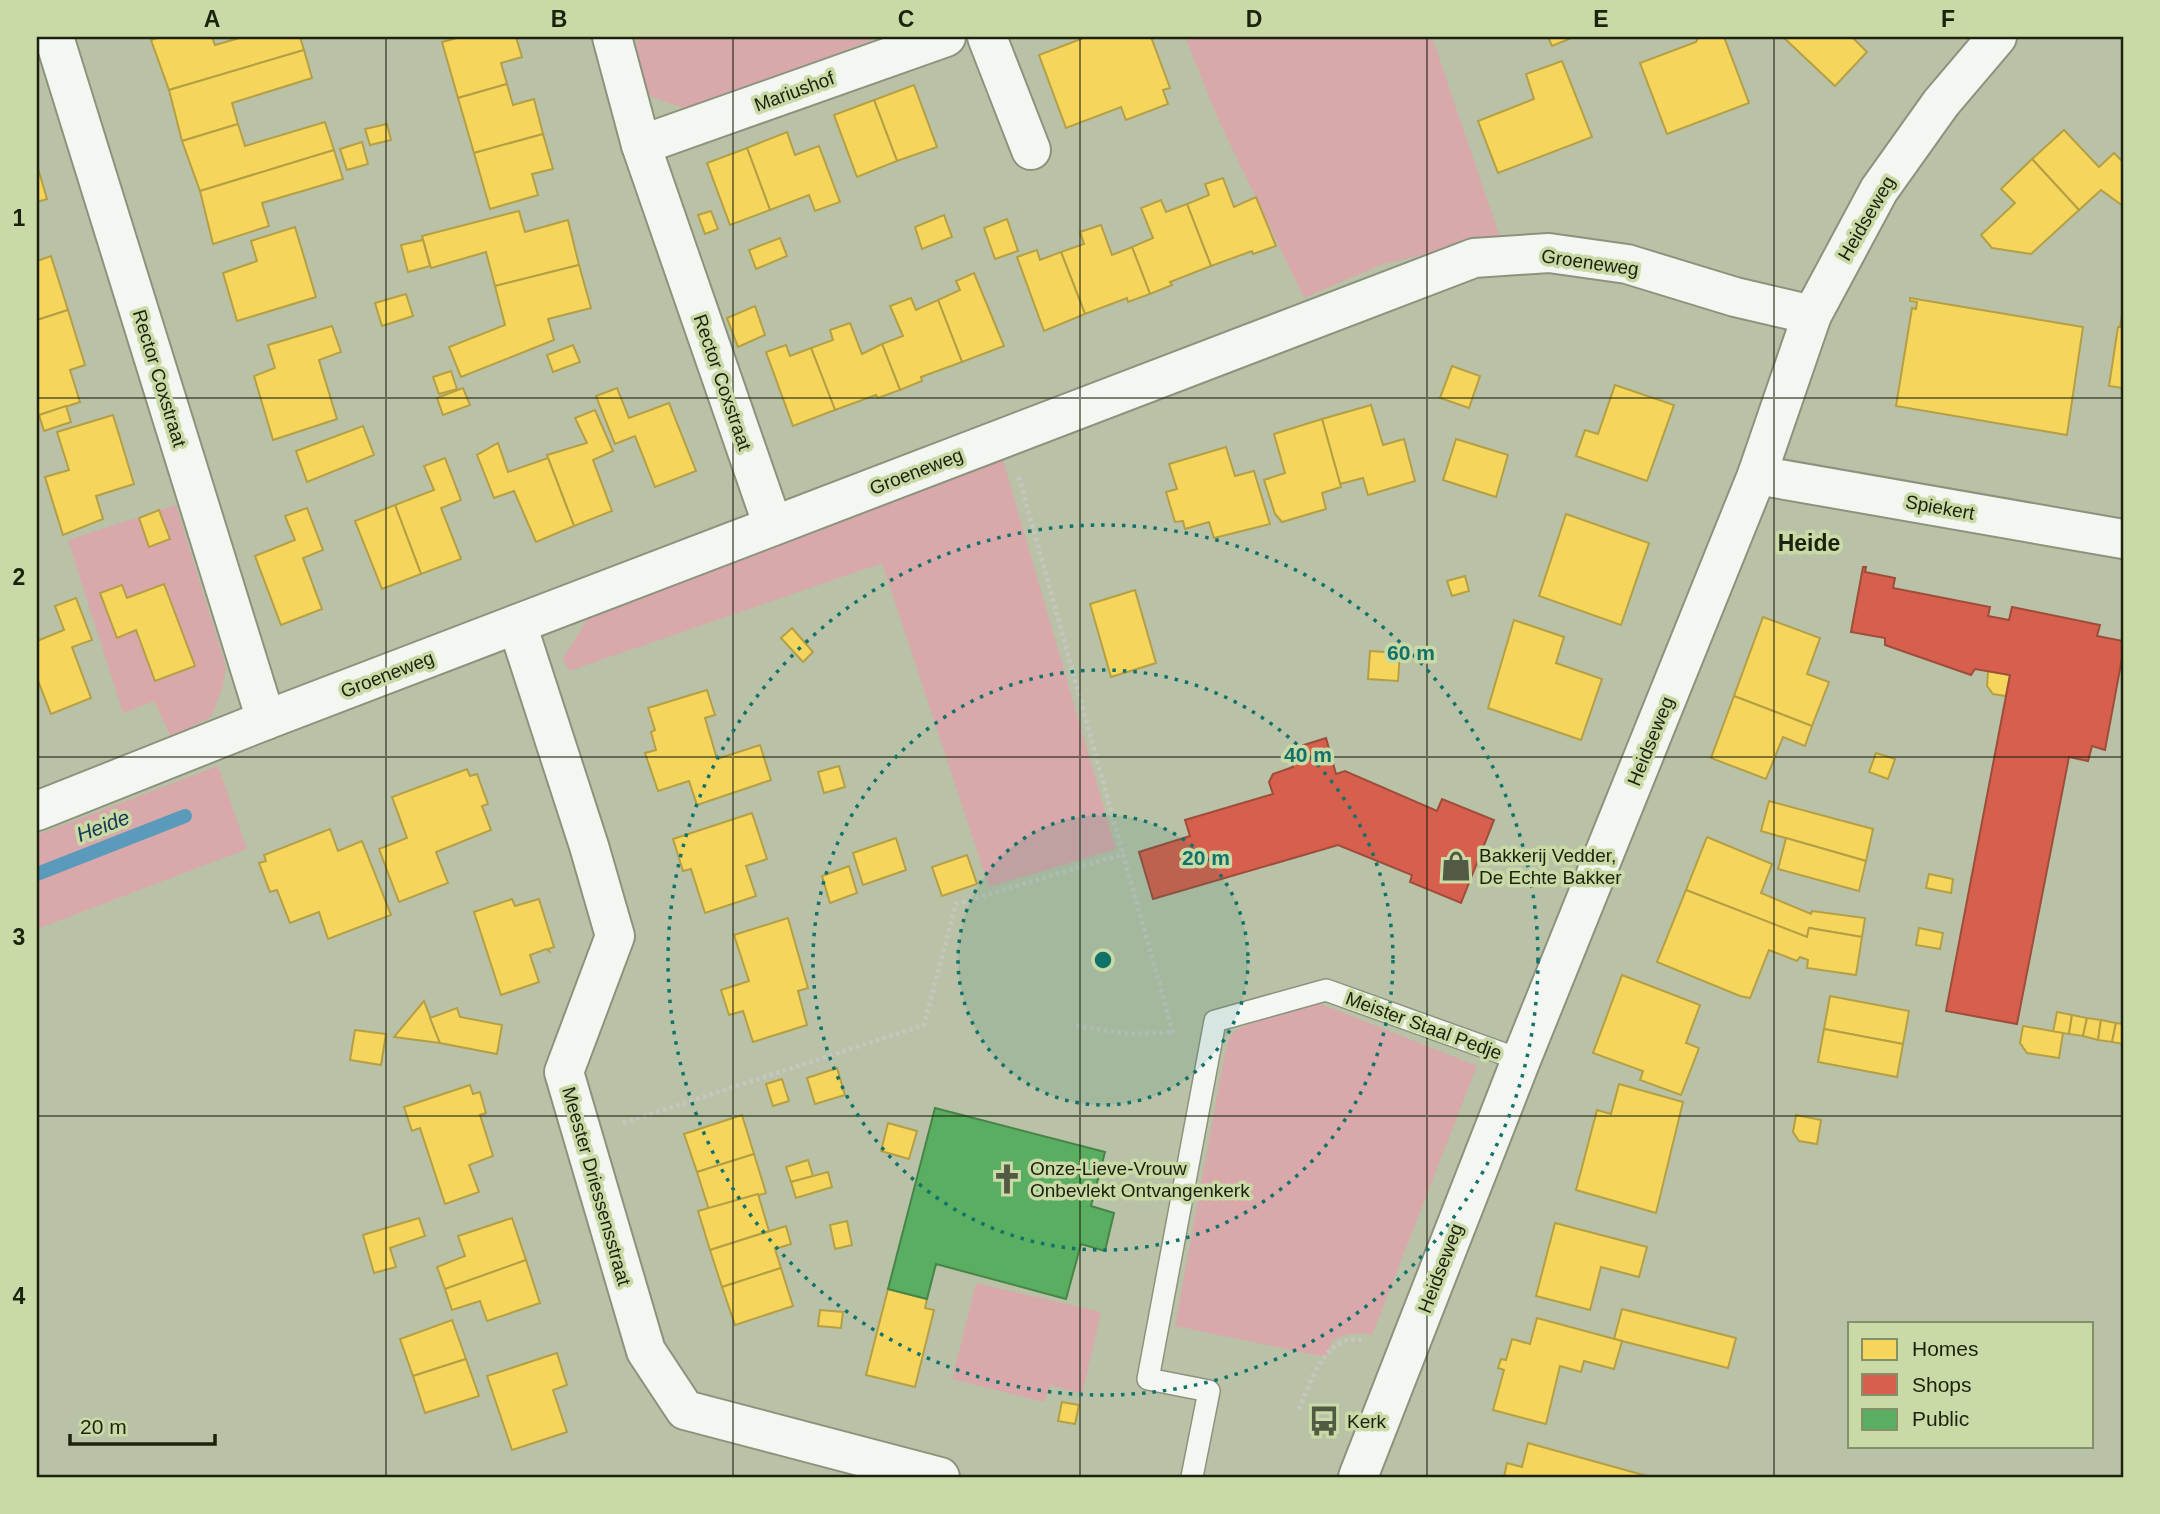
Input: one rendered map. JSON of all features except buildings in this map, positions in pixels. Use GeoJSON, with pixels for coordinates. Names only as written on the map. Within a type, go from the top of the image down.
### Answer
{"type":"FeatureCollection","features":[{"type":"Feature","properties":{"kind":"street","name":"Rector Coxstraat"},"geometry":{"type":"LineString","coordinates":[[54,37],[266,720]]}},
{"type":"Feature","properties":{"kind":"street","name":"Rector Coxstraat"},"geometry":{"type":"LineString","coordinates":[[612,37],[642,145],[773,526]]}},
{"type":"Feature","properties":{"kind":"street","name":"Mariushof"},"geometry":{"type":"LineString","coordinates":[[642,145],[946,37]]}},
{"type":"Feature","properties":{"kind":"street"},"geometry":{"type":"LineString","coordinates":[[988,37],[1031,150]]}},
{"type":"Feature","properties":{"kind":"street","name":"Heidseweg"},"geometry":{"type":"LineString","coordinates":[[1358,1477],[1521,1060],[1757,475],[1812,315],[1880,190],[1941,103],[1997,37]]}},
{"type":"Feature","properties":{"kind":"street","name":"Groeneweg"},"geometry":{"type":"LineString","coordinates":[[37,811],[266,720],[1474,258],[1549,253],[1627,264],[1735,297],[1812,315]]}},
{"type":"Feature","properties":{"kind":"street","name":"Spiekert"},"geometry":{"type":"LineString","coordinates":[[1757,475],[2123,540]]}},
{"type":"Feature","properties":{"kind":"street","name":"Meester Driessensstraat"},"geometry":{"type":"LineString","coordinates":[[517,624],[589,846],[615,936],[564,1072],[646,1351],[685,1410],[940,1477]]}},
{"type":"Feature","properties":{"kind":"lane","name":"Meister Staal Pedje"},"geometry":{"type":"LineString","coordinates":[[1212,1036],[1215,1021],[1326,990],[1521,1060]]}},
{"type":"Feature","properties":{"kind":"lane"},"geometry":{"type":"LineString","coordinates":[[1192,1477],[1209,1391],[1148,1379],[1212,1036]]}},
{"type":"Feature","properties":{"kind":"path"},"geometry":{"type":"LineString","coordinates":[[1007,436],[1173,1032]]}},
{"type":"Feature","properties":{"kind":"path"},"geometry":{"type":"LineString","coordinates":[[583,1136],[924,1025],[956,904],[1123,854]]}},
{"type":"Feature","properties":{"kind":"path"},"geometry":{"type":"LineString","coordinates":[[1076,1026],[1130,1034],[1173,1032],[1212,1036]]}},
{"type":"Feature","properties":{"kind":"path"},"geometry":{"type":"LineString","coordinates":[[1299,1409],[1321,1361],[1343,1341],[1360,1339],[1407,1353]]}},
{"type":"Feature","properties":{"kind":"shaded area"},"geometry":{"type":"Polygon","coordinates":[[[637,37],[880,37],[688,110],[650,96],[637,59],[637,37]]]}},
{"type":"Feature","properties":{"kind":"shaded area"},"geometry":{"type":"Polygon","coordinates":[[[1185,37],[1432,37],[1500,237],[1383,264],[1304,298],[1219,121],[1185,37]]]}},
{"type":"Feature","properties":{"kind":"shaded area"},"geometry":{"type":"Polygon","coordinates":[[[1003,460],[1116,849],[989,887],[882,563],[569,671],[563,658],[590,615],[1003,460]]]}},
{"type":"Feature","properties":{"kind":"shaded area"},"geometry":{"type":"Polygon","coordinates":[[[176,505],[226,667],[222,689],[211,717],[171,737],[154,701],[123,713],[68,540],[176,505]]]}},
{"type":"Feature","properties":{"kind":"shaded area"},"geometry":{"type":"Polygon","coordinates":[[[218,766],[247,849],[37,929],[37,835],[218,766]]]}},
{"type":"Feature","properties":{"kind":"shaded area"},"geometry":{"type":"Polygon","coordinates":[[[1316,1002],[1477,1066],[1372,1335],[1356,1333],[1332,1341],[1326,1357],[1175,1326],[1225,1053],[1231,1034],[1241,1027],[1316,1002]]]}},
{"type":"Feature","properties":{"kind":"shaded area"},"geometry":{"type":"Polygon","coordinates":[[[976,1283],[1101,1312],[1082,1394],[1051,1385],[1044,1402],[952,1379],[976,1283]]]}},
{"type":"Feature","properties":{"kind":"waterway","name":"Heide"},"geometry":{"type":"LineString","coordinates":[[37,874],[185,816]]}},
{"type":"Feature","properties":{"kind":"place","name":"Bakkerij Vedder, De Echte Bakker"},"geometry":{"type":"Point","coordinates":[1456,866]}},
{"type":"Feature","properties":{"kind":"place","name":"Onze-Lieve-Vrouw Onbevlekt Ontvangenkerk"},"geometry":{"type":"Point","coordinates":[1007,1179]}},
{"type":"Feature","properties":{"kind":"place","name":"Kerk"},"geometry":{"type":"Point","coordinates":[1324,1421]}},
{"type":"Feature","properties":{"kind":"district","name":"Heide"},"geometry":{"type":"Point","coordinates":[1809,543]}}]}
